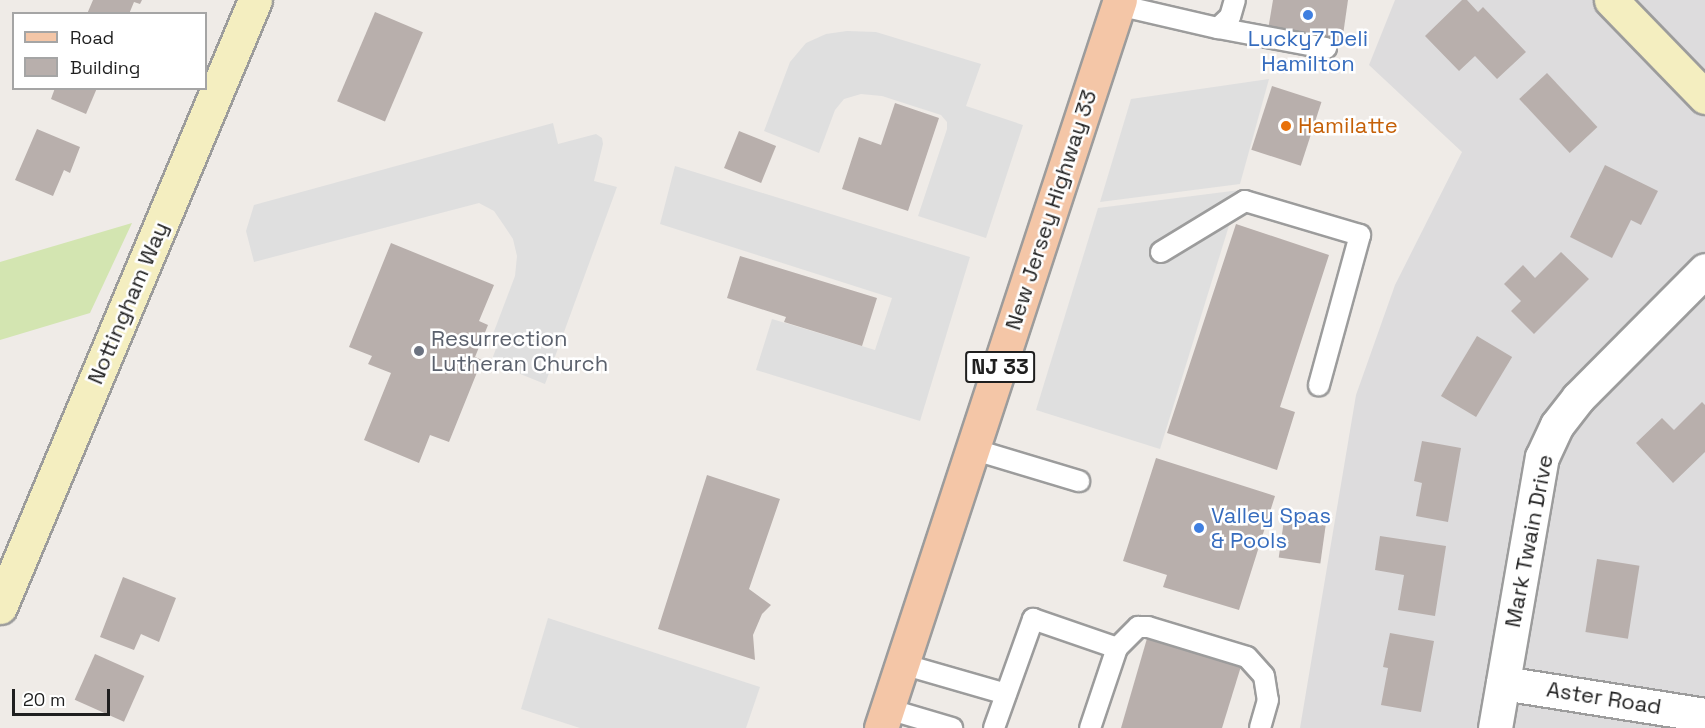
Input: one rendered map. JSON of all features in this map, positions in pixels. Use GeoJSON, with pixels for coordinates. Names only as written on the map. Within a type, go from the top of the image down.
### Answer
{"type":"FeatureCollection","features":[{"type":"Feature","properties":{"kind":"main road","name":"New Jersey Highway 33"},"geometry":{"type":"LineString","coordinates":[[884,718],[1119,3]]}},
{"type":"Feature","properties":{"kind":"street","name":"Nottingham Way"},"geometry":{"type":"LineString","coordinates":[[0,607],[255,0]]}},
{"type":"Feature","properties":{"kind":"street"},"geometry":{"type":"LineString","coordinates":[[1611,0],[1705,97]]}},
{"type":"Feature","properties":{"kind":"street","name":"Mark Twain Drive"},"geometry":{"type":"LineString","coordinates":[[1495,728],[1542,457],[1557,424],[1578,398],[1705,270]]}},
{"type":"Feature","properties":{"kind":"street","name":"Aster Road"},"geometry":{"type":"LineString","coordinates":[[1503,683],[1705,715]]}},
{"type":"Feature","properties":{"kind":"lane"},"geometry":{"type":"LineString","coordinates":[[1218,28],[1230,17],[1235,0]]}},
{"type":"Feature","properties":{"kind":"lane"},"geometry":{"type":"LineString","coordinates":[[1119,3],[1218,28],[1326,48]]}},
{"type":"Feature","properties":{"kind":"lane"},"geometry":{"type":"LineString","coordinates":[[1161,252],[1245,201],[1360,235],[1318,385]]}},
{"type":"Feature","properties":{"kind":"lane"},"geometry":{"type":"LineString","coordinates":[[972,449],[1079,481]]}},
{"type":"Feature","properties":{"kind":"lane"},"geometry":{"type":"LineString","coordinates":[[994,728],[1033,619],[1118,648]]}},
{"type":"Feature","properties":{"kind":"lane"},"geometry":{"type":"LineString","coordinates":[[1090,728],[1118,648],[1138,627],[1148,627],[1247,657],[1264,676],[1268,700],[1260,728]]}},
{"type":"Feature","properties":{"kind":"lane"},"geometry":{"type":"LineString","coordinates":[[902,664],[1006,694]]}},
{"type":"Feature","properties":{"kind":"lane"},"geometry":{"type":"LineString","coordinates":[[884,718],[952,728]]}},
{"type":"Feature","properties":{"kind":"shaded area"},"geometry":{"type":"Polygon","coordinates":[[[1395,0],[1705,0],[1705,728],[1300,728],[1356,395],[1395,285],[1462,152],[1369,65],[1395,0]]]}},
{"type":"Feature","properties":{"kind":"shaded area"},"geometry":{"type":"Polygon","coordinates":[[[847,31],[876,32],[981,64],[966,106],[1023,125],[986,238],[918,216],[947,129],[947,122],[941,115],[882,96],[861,94],[844,99],[835,110],[819,153],[764,131],[790,62],[806,43],[826,34],[847,31]]]}},
{"type":"Feature","properties":{"kind":"shaded area"},"geometry":{"type":"Polygon","coordinates":[[[1269,79],[1240,184],[1100,202],[1131,99],[1269,79]]]}},
{"type":"Feature","properties":{"kind":"shaded area"},"geometry":{"type":"Polygon","coordinates":[[[553,123],[558,144],[596,134],[602,138],[603,144],[594,181],[617,187],[545,384],[491,362],[500,338],[493,334],[515,276],[517,256],[513,239],[494,211],[479,203],[254,262],[246,231],[254,205],[553,123]]]}},
{"type":"Feature","properties":{"kind":"shaded area"},"geometry":{"type":"Polygon","coordinates":[[[675,166],[970,257],[920,421],[756,370],[772,319],[875,350],[892,298],[660,224],[675,166]]]}},
{"type":"Feature","properties":{"kind":"shaded area"},"geometry":{"type":"Polygon","coordinates":[[[1240,190],[1160,449],[1036,410],[1098,208],[1240,190]]]}},
{"type":"Feature","properties":{"kind":"shaded area"},"geometry":{"type":"Polygon","coordinates":[[[548,618],[760,687],[746,728],[580,728],[521,709],[548,618]]]}},
{"type":"Feature","properties":{"kind":"green space"},"geometry":{"type":"Polygon","coordinates":[[[132,223],[90,313],[0,340],[0,262],[132,223]]]}},
{"type":"Feature","properties":{"kind":"building"},"geometry":{"type":"Polygon","coordinates":[[[93,0],[142,0],[140,4],[134,2],[130,12],[88,12],[93,0]]]}},
{"type":"Feature","properties":{"kind":"building","name":"Lucky7 Deli Hamilton"},"geometry":{"type":"Polygon","coordinates":[[[1273,0],[1348,0],[1342,42],[1268,30],[1273,0]]]}},
{"type":"Feature","properties":{"kind":"building"},"geometry":{"type":"Polygon","coordinates":[[[1462,0],[1467,0],[1478,12],[1483,7],[1526,52],[1497,79],[1475,56],[1459,71],[1425,36],[1462,0]]]}},
{"type":"Feature","properties":{"kind":"building"},"geometry":{"type":"Polygon","coordinates":[[[375,12],[423,32],[385,122],[337,101],[375,12]]]}},
{"type":"Feature","properties":{"kind":"building"},"geometry":{"type":"Polygon","coordinates":[[[1547,73],[1597,127],[1570,153],[1519,99],[1547,73]]]}},
{"type":"Feature","properties":{"kind":"building","name":"Hamilatte"},"geometry":{"type":"Polygon","coordinates":[[[1272,86],[1321,102],[1301,166],[1251,150],[1272,86]]]}},
{"type":"Feature","properties":{"kind":"building"},"geometry":{"type":"Polygon","coordinates":[[[54,90],[96,90],[86,114],[51,99],[54,90]]]}},
{"type":"Feature","properties":{"kind":"building"},"geometry":{"type":"Polygon","coordinates":[[[895,103],[939,118],[908,211],[842,189],[859,137],[881,145],[895,103]]]}},
{"type":"Feature","properties":{"kind":"building"},"geometry":{"type":"Polygon","coordinates":[[[37,129],[80,147],[70,173],[64,170],[53,196],[15,180],[37,129]]]}},
{"type":"Feature","properties":{"kind":"building"},"geometry":{"type":"Polygon","coordinates":[[[739,131],[776,146],[761,183],[724,168],[739,131]]]}},
{"type":"Feature","properties":{"kind":"building"},"geometry":{"type":"Polygon","coordinates":[[[1605,165],[1658,191],[1641,225],[1631,220],[1612,258],[1570,237],[1605,165]]]}},
{"type":"Feature","properties":{"kind":"building"},"geometry":{"type":"Polygon","coordinates":[[[1236,224],[1329,255],[1280,407],[1295,412],[1277,470],[1167,433],[1236,224]]]}},
{"type":"Feature","properties":{"kind":"building","name":"Resurrection Lutheran Church"},"geometry":{"type":"Polygon","coordinates":[[[391,243],[494,285],[479,321],[488,325],[475,357],[482,360],[449,442],[430,435],[419,463],[364,440],[391,373],[368,364],[372,356],[349,347],[391,243]]]}},
{"type":"Feature","properties":{"kind":"building"},"geometry":{"type":"Polygon","coordinates":[[[1561,252],[1589,279],[1534,334],[1511,311],[1521,301],[1504,284],[1523,265],[1535,278],[1561,252]]]}},
{"type":"Feature","properties":{"kind":"building"},"geometry":{"type":"Polygon","coordinates":[[[740,256],[877,298],[862,346],[784,322],[786,317],[727,298],[740,256]]]}},
{"type":"Feature","properties":{"kind":"building"},"geometry":{"type":"Polygon","coordinates":[[[1477,336],[1512,357],[1476,417],[1441,396],[1477,336]]]}},
{"type":"Feature","properties":{"kind":"building"},"geometry":{"type":"Polygon","coordinates":[[[1702,402],[1705,405],[1705,452],[1673,483],[1636,443],[1662,418],[1674,430],[1702,402]]]}},
{"type":"Feature","properties":{"kind":"building"},"geometry":{"type":"Polygon","coordinates":[[[1422,441],[1461,448],[1448,522],[1416,516],[1422,483],[1414,481],[1422,441]]]}},
{"type":"Feature","properties":{"kind":"building","name":"Valley Spas & Pools"},"geometry":{"type":"Polygon","coordinates":[[[1156,458],[1275,496],[1239,610],[1163,587],[1167,575],[1123,561],[1156,458]]]}},
{"type":"Feature","properties":{"kind":"building"},"geometry":{"type":"Polygon","coordinates":[[[707,475],[780,499],[749,589],[771,605],[762,614],[753,635],[755,660],[658,629],[707,475]]]}},
{"type":"Feature","properties":{"kind":"building"},"geometry":{"type":"Polygon","coordinates":[[[1285,513],[1327,519],[1320,563],[1279,558],[1285,513]]]}},
{"type":"Feature","properties":{"kind":"building"},"geometry":{"type":"Polygon","coordinates":[[[1380,536],[1446,546],[1435,616],[1398,610],[1404,575],[1375,570],[1380,536]]]}},
{"type":"Feature","properties":{"kind":"building"},"geometry":{"type":"Polygon","coordinates":[[[1597,559],[1639,566],[1628,639],[1585,632],[1597,559]]]}},
{"type":"Feature","properties":{"kind":"building"},"geometry":{"type":"Polygon","coordinates":[[[123,577],[176,598],[159,642],[141,634],[134,650],[100,637],[123,577]]]}},
{"type":"Feature","properties":{"kind":"building"},"geometry":{"type":"Polygon","coordinates":[[[1390,633],[1434,641],[1421,712],[1381,705],[1388,668],[1383,667],[1390,633]]]}},
{"type":"Feature","properties":{"kind":"building"},"geometry":{"type":"Polygon","coordinates":[[[1148,635],[1242,663],[1222,728],[1121,728],[1148,635]]]}},
{"type":"Feature","properties":{"kind":"building"},"geometry":{"type":"Polygon","coordinates":[[[95,654],[144,676],[124,722],[75,700],[95,654]]]}},
{"type":"Feature","properties":{"kind":"place","name":"Lucky7 Deli Hamilton"},"geometry":{"type":"Point","coordinates":[1308,15]}},
{"type":"Feature","properties":{"kind":"place","name":"Hamilatte"},"geometry":{"type":"Point","coordinates":[1286,126]}},
{"type":"Feature","properties":{"kind":"place","name":"Resurrection Lutheran Church"},"geometry":{"type":"Point","coordinates":[419,351]}},
{"type":"Feature","properties":{"kind":"place","name":"Valley Spas & Pools"},"geometry":{"type":"Point","coordinates":[1199,528]}}]}
